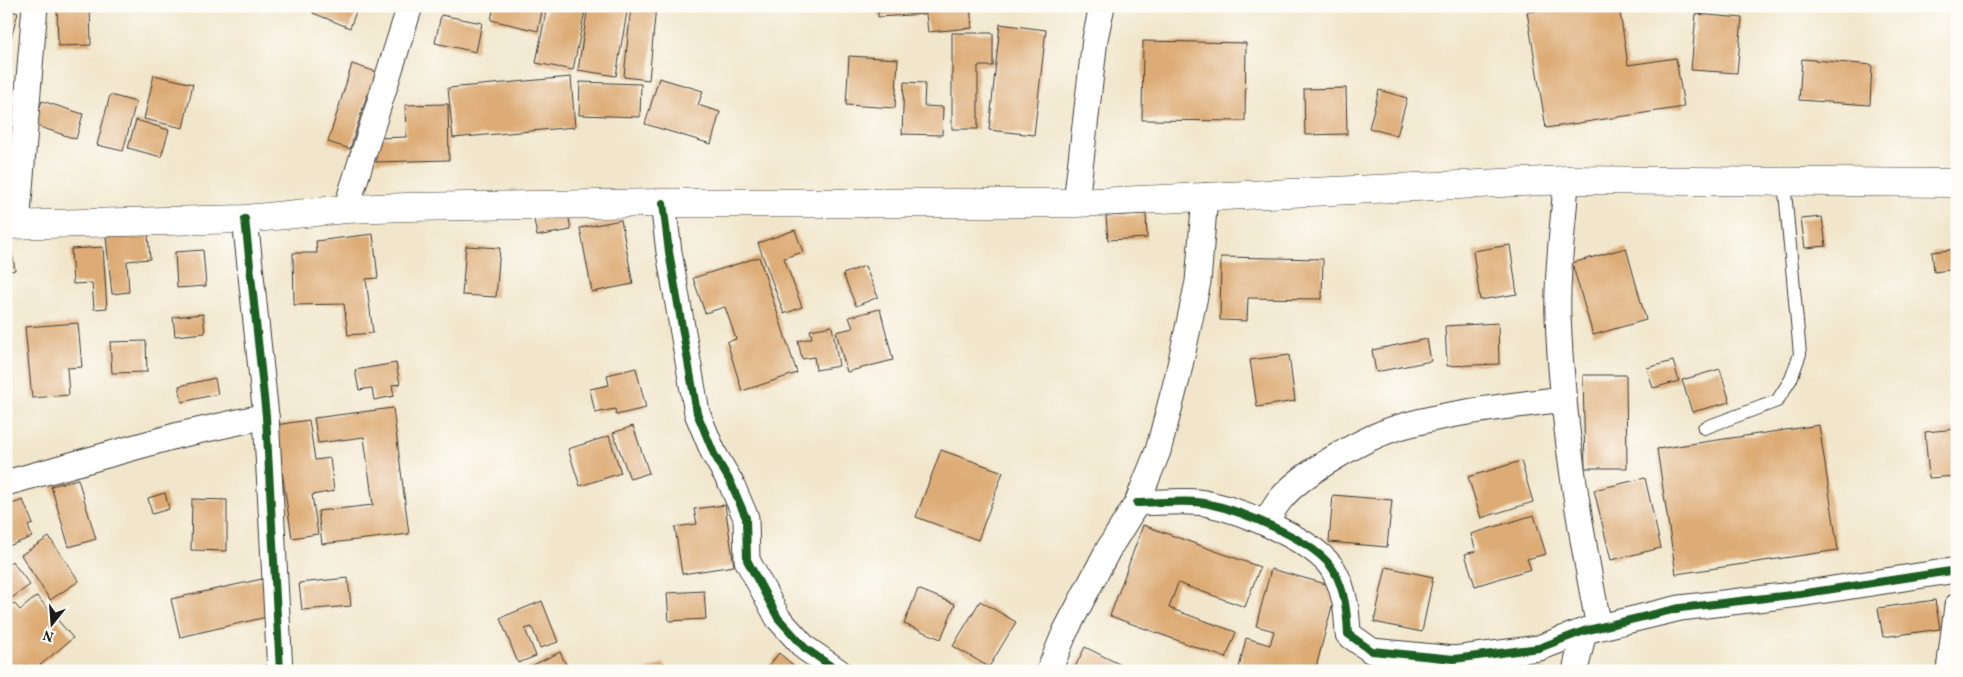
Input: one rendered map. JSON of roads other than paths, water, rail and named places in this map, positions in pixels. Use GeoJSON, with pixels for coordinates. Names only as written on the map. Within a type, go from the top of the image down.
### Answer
{"type":"FeatureCollection","features":[{"type":"Feature","properties":{"kind":"main road"},"geometry":{"type":"LineString","coordinates":[[12,225],[245,219],[346,209],[663,203],[1076,203],[1566,180],[1957,183]]}},
{"type":"Feature","properties":{"kind":"street"},"geometry":{"type":"LineString","coordinates":[[12,225],[35,6]]}},
{"type":"Feature","properties":{"kind":"street"},"geometry":{"type":"LineString","coordinates":[[346,209],[410,6]]}},
{"type":"Feature","properties":{"kind":"street"},"geometry":{"type":"LineString","coordinates":[[1076,203],[1096,39],[1102,6]]}},
{"type":"Feature","properties":{"kind":"street"},"geometry":{"type":"LineString","coordinates":[[1566,180],[1558,315],[1567,440],[1592,629],[1575,671]]}},
{"type":"Feature","properties":{"kind":"street"},"geometry":{"type":"LineString","coordinates":[[1049,671],[1065,632],[1108,550],[1137,503],[1158,451],[1177,379],[1198,282],[1205,196]]}},
{"type":"Feature","properties":{"kind":"street"},"geometry":{"type":"LineString","coordinates":[[663,203],[697,413],[714,454],[731,483],[746,518],[747,560],[778,618],[805,648],[838,671]]}},
{"type":"Feature","properties":{"kind":"street"},"geometry":{"type":"LineString","coordinates":[[245,219],[266,416],[280,671]]}},
{"type":"Feature","properties":{"kind":"street"},"geometry":{"type":"LineString","coordinates":[[1266,523],[1280,499],[1302,480],[1361,444],[1401,426],[1465,412],[1564,399]]}},
{"type":"Feature","properties":{"kind":"street"},"geometry":{"type":"LineString","coordinates":[[6,483],[179,435],[266,416]]}},
{"type":"Feature","properties":{"kind":"street"},"geometry":{"type":"LineString","coordinates":[[1137,503],[1208,503],[1266,523],[1308,546],[1334,570],[1346,601],[1348,634],[1372,651],[1454,659],[1540,648],[1592,629],[1680,608],[1800,594],[1957,570]]}},
{"type":"Feature","properties":{"kind":"street"},"geometry":{"type":"LineString","coordinates":[[1950,671],[1957,606]]}},
{"type":"Feature","properties":{"kind":"lane"},"geometry":{"type":"LineString","coordinates":[[1704,428],[1777,401],[1791,379],[1800,354],[1784,181]]}}]}
